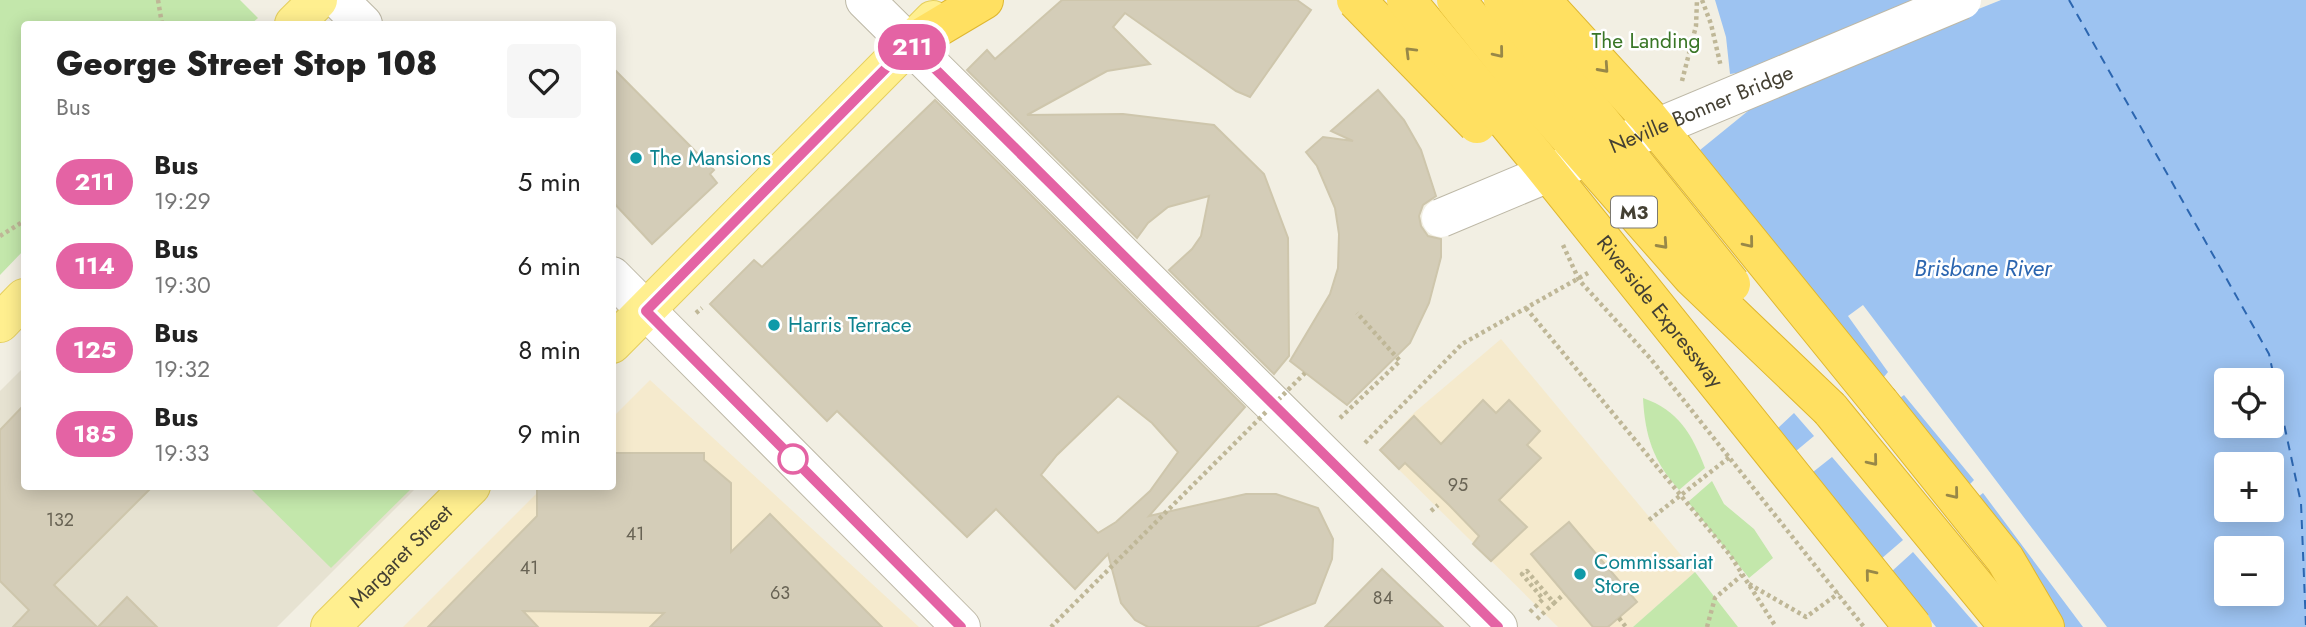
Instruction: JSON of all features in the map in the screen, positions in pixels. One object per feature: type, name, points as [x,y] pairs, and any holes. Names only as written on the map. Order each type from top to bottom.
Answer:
[{"type":"highway","points":[[910,44],[984,0]]},
{"type":"highway","name":"M3","points":[[1356,0],[1629,277]]},
{"type":"highway","name":"Riverside Expressway","points":[[1406,0],[1540,162],[1629,277],[1913,627]]},
{"type":"highway","name":"M3","points":[[1456,0],[1538,102],[1692,277],[1830,408]]},
{"type":"highway","name":"M3","points":[[1503,0],[2009,627]]},
{"type":"highway","points":[[1541,0],[1648,117],[1880,403],[2005,559],[2045,627]]},
{"type":"main road","points":[[297,21],[318,0]]},
{"type":"main road","points":[[616,340],[952,0]]},
{"type":"main road","points":[[0,323],[21,301]]},
{"type":"main road","name":"Margaret Street","points":[[330,627],[467,490]]},
{"type":"street","points":[[339,0],[360,21]]},
{"type":"street","points":[[865,0],[1506,623]]},
{"type":"street","name":"Neville Bonner Bridge","points":[[1441,218],[1962,0]]},
{"type":"street","points":[[616,279],[961,627]]},
{"type":"path","points":[[158,0],[162,21]]},
{"type":"path","points":[[0,236],[21,223]]},
{"type":"path","points":[[1365,443],[1462,344],[1579,280]]},
{"type":"path","points":[[696,313],[702,308]]},
{"type":"path","points":[[1525,308],[1730,555],[1776,627]]},
{"type":"path","points":[[1340,418],[1399,360],[1357,313]]},
{"type":"path","points":[[1051,627],[1305,373]]},
{"type":"path","points":[[1650,520],[1735,453]]},
{"type":"path","points":[[1432,511],[1438,505]]},
{"type":"path","points":[[1506,623],[1543,599],[1522,575],[1527,571],[1554,603]]},
{"type":"path","points":[[1707,627],[1715,598],[1742,575]]},
{"type":"path","points":[[1748,583],[1806,617],[1845,590]]},
{"type":"path","points":[[1537,619],[1564,594]]},
{"type":"path","points":[[1619,618],[1626,627]]},
{"type":"shaded area","points":[[1501,339],[1695,572],[1633,627],[1558,627],[1379,450],[1415,412]]},
{"type":"shaded area","points":[[21,370],[21,490],[414,490],[277,627],[0,627],[0,391]]},
{"type":"shaded area","points":[[650,380],[919,627],[403,627],[540,490],[616,490],[616,414]]},
{"type":"green space","points":[[0,0],[240,0],[258,18],[254,21],[21,21],[21,253],[0,275]]},
{"type":"green space","points":[[1643,398],[1675,416],[1695,444],[1705,468],[1679,490],[1663,469],[1652,447]]},
{"type":"green space","points":[[1712,481],[1724,504],[1754,529],[1773,558],[1749,578],[1688,502]]},
{"type":"green space","points":[[252,490],[410,490],[331,568]]},
{"type":"green space","points":[[1695,572],[1738,627],[1633,627]]},
{"type":"water","name":"Brisbane River","points":[[1537,0],[2306,0],[2306,627],[1921,627],[1695,333]]},
{"type":"pier","points":[[1534,0],[1715,0],[1726,37],[1730,74],[1751,71],[1937,0],[2001,0],[1758,97],[1759,102],[1700,150],[1883,378],[1888,372],[1848,316],[1863,305],[2107,627],[2083,627],[1983,493],[1978,497],[2040,580],[2064,627],[1978,627],[1913,552],[1891,572],[1936,627],[1917,627],[1692,335],[1602,152]],"holes":[[[1904,395],[1974,480],[1969,485],[1900,398]],[[1794,413],[1814,436],[1796,451],[1778,428]],[[1832,457],[1903,540],[1881,559],[1813,472]]]},
{"type":"building","points":[[1062,0],[1297,0],[1311,10],[1250,97],[1236,91],[1125,13],[1113,27],[1150,64],[1107,71],[1027,115],[1123,114],[1214,125],[1264,174],[1288,238],[1289,356],[1274,374],[1169,270],[1192,249],[1201,236],[1209,196],[1168,207],[1148,223],[1137,238],[967,70],[987,50],[995,59]]},
{"type":"building","name":"The Mansions","points":[[616,71],[714,170],[710,174],[717,183],[652,244],[616,205]]},
{"type":"building","points":[[1378,90],[1404,120],[1421,150],[1436,196],[1423,205],[1419,216],[1421,226],[1428,236],[1441,239],[1441,257],[1429,303],[1410,343],[1347,405],[1290,361],[1330,294],[1338,268],[1339,234],[1335,208],[1317,166],[1306,152],[1323,137],[1353,141],[1331,131]]},
{"type":"building","points":[[935,100],[1245,407],[1149,516],[1246,494],[1276,494],[1318,508],[1333,539],[1332,559],[1315,603],[1256,627],[1148,627],[1135,620],[1121,603],[1108,554],[1075,589],[996,509],[967,537],[837,411],[827,421],[710,304],[754,260],[762,267]],"holes":[[[1118,396],[1152,423],[1178,452],[1150,491],[1116,522],[1098,533],[1041,475],[1057,455]]]},
{"type":"building","points":[[1483,400],[1496,413],[1509,400],[1540,431],[1527,445],[1541,458],[1499,500],[1527,527],[1491,561],[1473,544],[1479,536],[1449,505],[1405,463],[1399,469],[1380,450],[1414,416],[1441,444]]},
{"type":"building","points":[[21,408],[21,490],[149,490],[54,585],[97,627],[13,627],[29,610],[0,581],[0,430]]},
{"type":"building","points":[[616,453],[704,453],[704,460],[731,483],[731,552],[770,514],[882,627],[650,627],[664,613],[523,611],[538,627],[428,627],[537,516],[537,490],[616,490]]},
{"type":"building","name":"Commissariat Store","points":[[1569,522],[1637,602],[1608,627],[1593,627],[1531,554]]},
{"type":"building","points":[[1382,569],[1443,627],[1325,627]]},
{"type":"building","points":[[127,597],[157,627],[98,627]]},
{"type":"ferry route","points":[[2069,0],[2269,354],[2301,503],[2306,627]]},
{"type":"bus line","name":"211","points":[[961,627],[646,311],[910,44],[951,88],[1498,627]]},
{"type":"place","name":"The Mansions","points":[[636,158]]},
{"type":"place","name":"Harris Terrace","points":[[774,325]]},
{"type":"place","name":"Commissariat Store","points":[[1580,574]]},
{"type":"park label","name":"The Landing","points":[[1646,41]]}]
